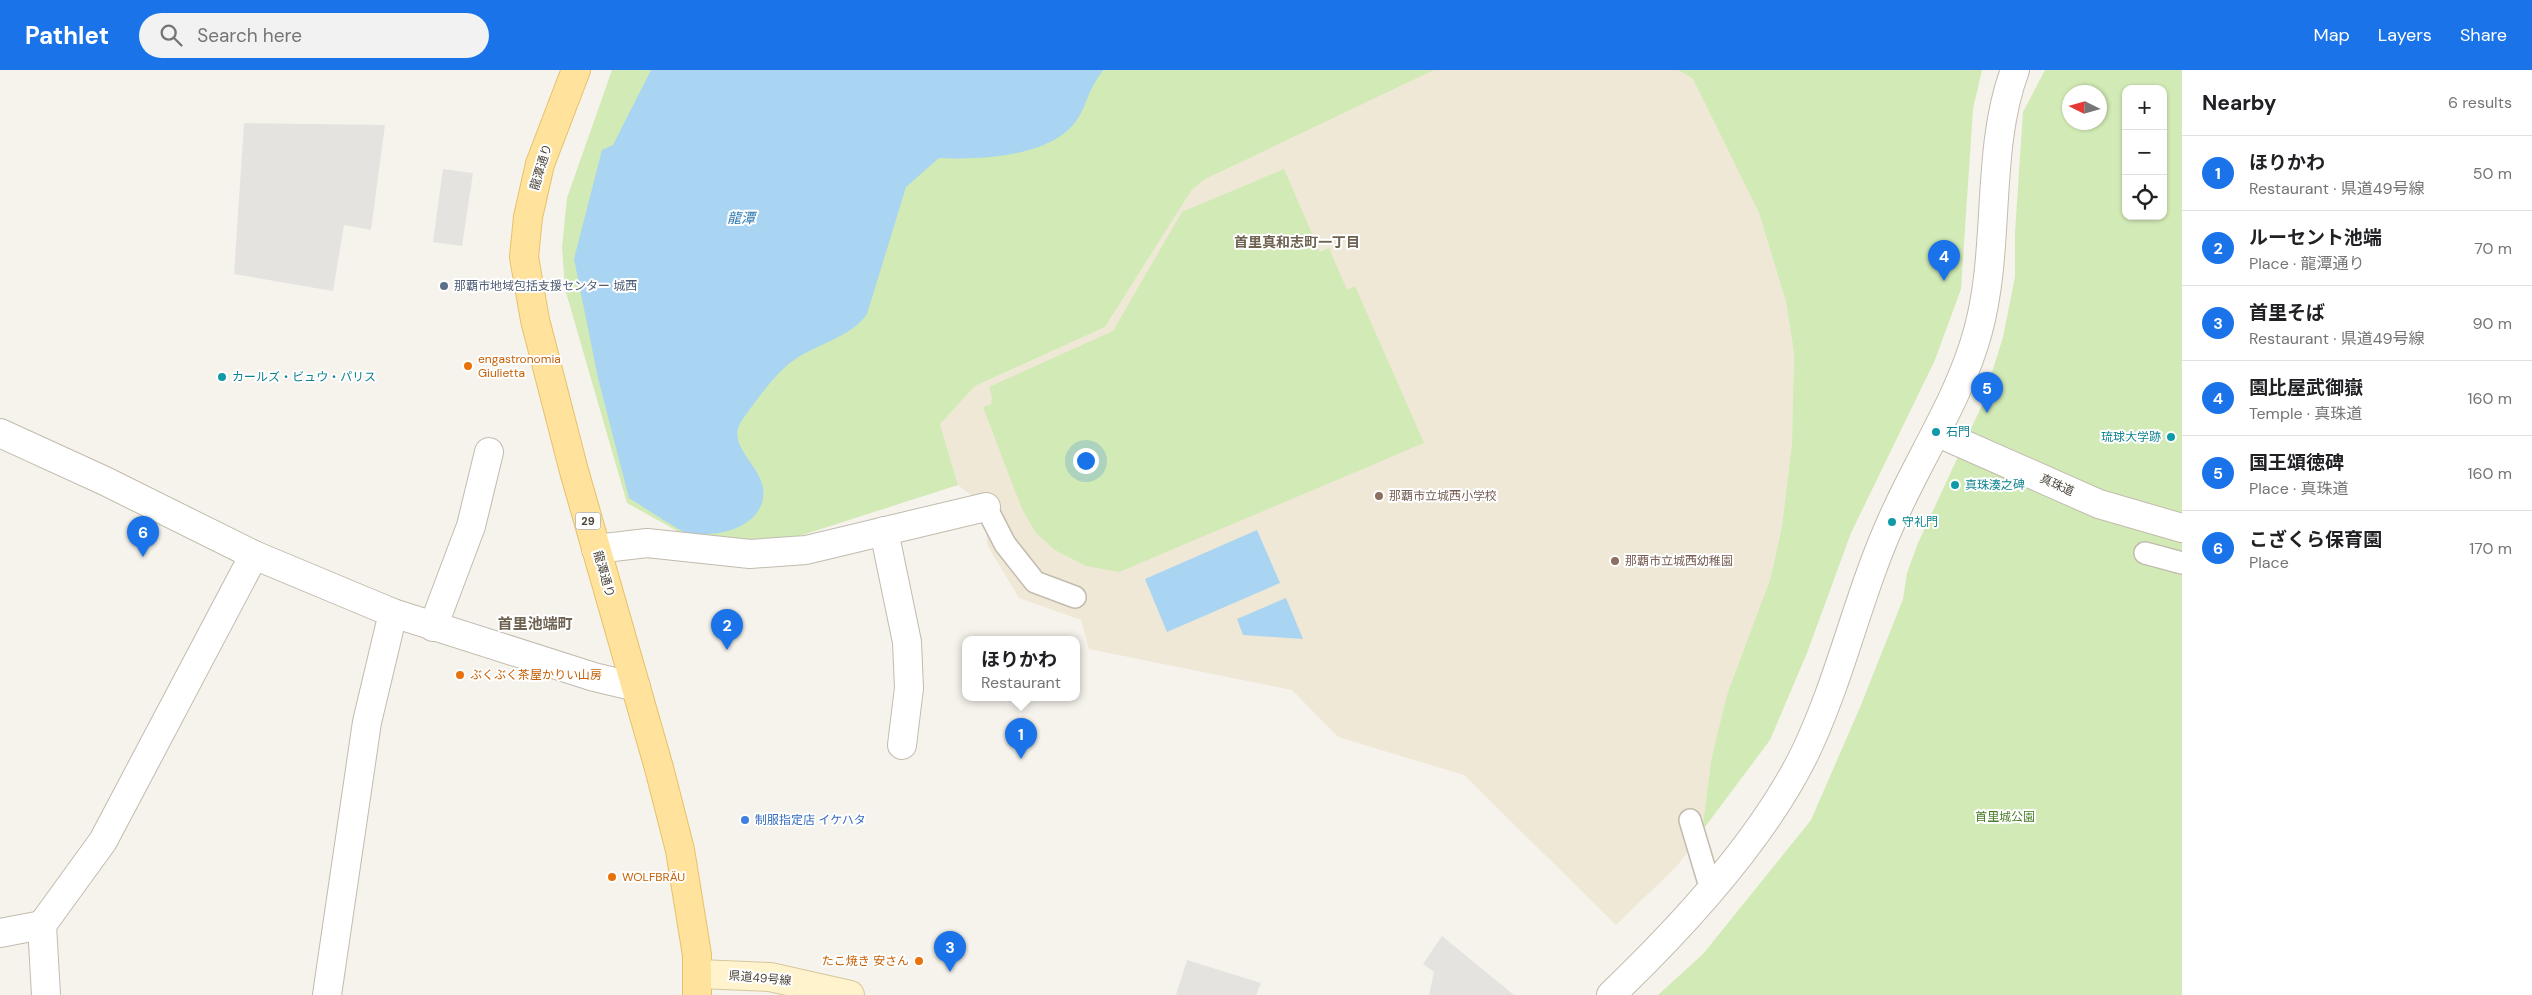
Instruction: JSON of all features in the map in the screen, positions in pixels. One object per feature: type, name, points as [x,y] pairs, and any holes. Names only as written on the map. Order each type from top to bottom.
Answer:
[{"type":"main road","name":"龍潭通り","points":[[576,70],[540,164],[528,217],[524,257],[536,320],[596,549],[680,850],[694,929],[698,985]]},
{"type":"main road","name":"県道49号線","points":[[698,985],[770,977],[850,995]]},
{"type":"street","points":[[1611,995],[1678,929],[1711,890],[1778,798],[1805,752],[1833,683],[1891,522],[1911,477],[1957,391],[1969,361],[1982,314],[1991,251],[2003,113],[2016,70]]},
{"type":"street","name":"真珠道","points":[[1936,432],[2099,504],[2182,528]]},
{"type":"street","points":[[0,433],[105,481],[254,555],[392,613],[594,677],[636,687]]},
{"type":"street","points":[[433,627],[471,526],[489,452]]},
{"type":"street","points":[[596,549],[647,543],[722,553],[762,554],[806,550],[986,507]]},
{"type":"street","points":[[884,531],[907,642],[908,688],[902,745]]},
{"type":"street","points":[[46,995],[42,925],[102,841],[254,555]]},
{"type":"street","points":[[327,995],[367,722],[392,613]]},
{"type":"street","points":[[0,933],[42,925]]},
{"type":"lane","points":[[986,507],[1005,544],[1035,582],[1075,597]]},
{"type":"lane","points":[[2145,553],[2182,563]]},
{"type":"lane","points":[[1690,820],[1711,890]]},
{"type":"shaded area","name":"那覇市立城西小学校","points":[[1402,70],[1678,70],[1693,79],[1759,213],[1786,302],[1794,353],[1792,443],[1782,525],[1770,580],[1711,761],[1702,831],[1678,865],[1616,925],[1464,775],[1338,737],[1292,690],[1089,649],[1081,620],[1019,598],[987,545],[986,507],[958,485],[940,424],[975,386],[1105,327],[1191,191],[1221,162]]},
{"type":"shaded area","points":[[244,123],[385,125],[371,230],[344,225],[333,291],[234,274]]},
{"type":"shaded area","points":[[443,169],[473,173],[462,246],[433,242]]},
{"type":"shaded area","points":[[1442,936],[1514,995],[1429,995],[1434,972],[1423,964]]},
{"type":"shaded area","points":[[1187,960],[1261,983],[1256,995],[1176,995]]},
{"type":"green space","points":[[612,70],[1434,70],[1203,180],[1191,191],[1105,327],[975,386],[940,424],[958,485],[793,538],[749,539],[688,537],[627,503],[565,289],[562,247],[567,198]]},
{"type":"green space","points":[[1678,70],[1982,70],[1973,109],[1961,289],[1935,360],[1851,533],[1807,653],[1770,740],[1702,831],[1711,761],[1727,695],[1770,580],[1782,526],[1792,443],[1794,353],[1786,302],[1759,213],[1693,79]]},
{"type":"green space","name":"首里城公園","points":[[2045,70],[2182,70],[2182,995],[1658,995],[1703,954],[1811,820],[1861,705],[1903,599],[1907,573],[1918,543],[1982,405],[2003,337],[2015,277],[2015,232],[2023,112]]},
{"type":"green space","points":[[1284,169],[1320,252],[1329,248],[1347,290],[1355,286],[1424,443],[1119,572],[1086,566],[1055,550],[1036,533],[1022,509],[983,407],[991,404],[992,397],[989,387],[1113,331],[1182,212]]},
{"type":"water","name":"龍潭","points":[[651,70],[1103,70],[1076,121],[1064,133],[1050,142],[1014,154],[994,157],[939,158],[906,187],[867,314],[852,329],[803,354],[787,365],[766,388],[742,420],[738,429],[740,446],[761,479],[763,499],[754,517],[746,523],[737,528],[716,533],[691,535],[629,498],[598,378],[574,259],[602,150],[613,145]]},
{"type":"water","points":[[1257,530],[1280,583],[1167,632],[1145,579]]},
{"type":"water","points":[[1286,598],[1303,639],[1243,635],[1237,619]]},
{"type":"place","name":"園比屋武御嶽","points":[[1944,281]]},
{"type":"place","name":"那覇市地域包括支援センター 城西","points":[[444,286]]},
{"type":"place","name":"engastronomia Giulietta","points":[[468,366]]},
{"type":"place","name":"カールズ・ビュウ・パリス","points":[[222,377]]},
{"type":"place","name":"国王頌徳碑","points":[[1987,413]]},
{"type":"place","name":"石門","points":[[1936,432]]},
{"type":"place","name":"琉球大学跡","points":[[2171,437]]},
{"type":"place","name":"真珠湊之碑","points":[[1955,485]]},
{"type":"place","name":"那覇市立城西小学校","points":[[1379,496]]},
{"type":"place","name":"守礼門","points":[[1892,522]]},
{"type":"place","name":"こざくら保育園","points":[[143,557]]},
{"type":"place","name":"那覇市立城西幼稚園","points":[[1615,561]]},
{"type":"place","name":"ルーセント池端","points":[[727,650]]},
{"type":"place","name":"ぶくぶく茶屋かりい山房","points":[[460,675]]},
{"type":"place","name":"ほりかわ","points":[[1021,759]]},
{"type":"place","name":"制服指定店 イケハタ","points":[[745,820]]},
{"type":"place","name":"WOLFBRÄU","points":[[612,877]]},
{"type":"place","name":"たこ焼き 安さん","points":[[919,961]]},
{"type":"place","name":"首里そば","points":[[950,972]]},
{"type":"district","name":"首里真和志町一丁目","points":[[1297,242]]},
{"type":"district","name":"首里池端町","points":[[535,624]]}]
